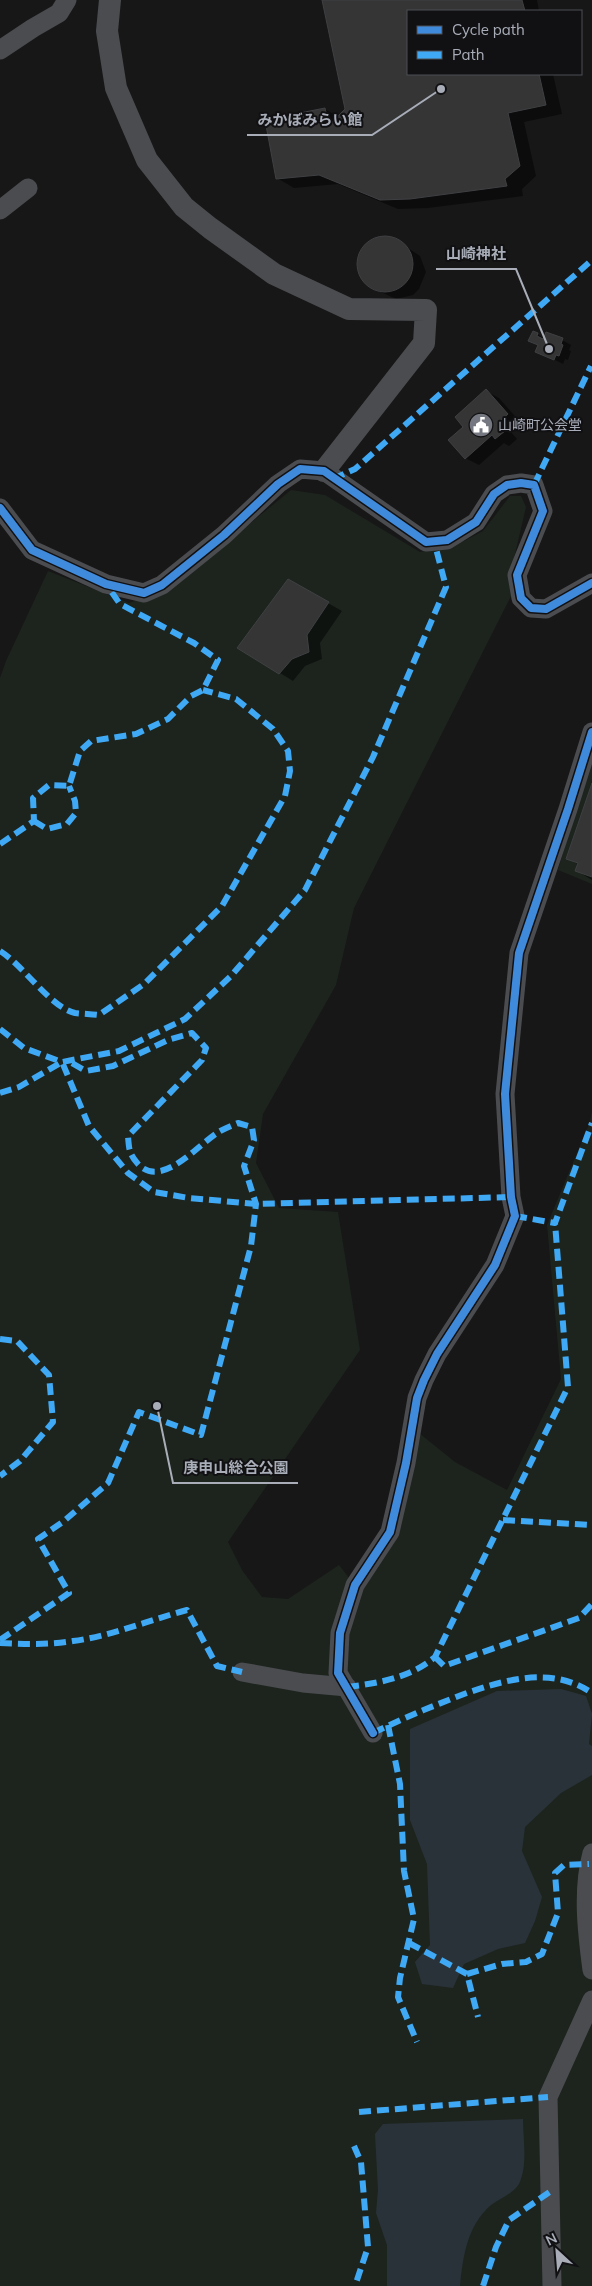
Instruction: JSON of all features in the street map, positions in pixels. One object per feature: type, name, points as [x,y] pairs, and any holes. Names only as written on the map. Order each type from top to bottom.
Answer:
[{"type":"street","points":[[0,50],[59,13],[67,0]]},
{"type":"street","points":[[110,0],[107,31],[116,88],[147,160],[184,207],[274,274],[349,309],[426,310],[424,343],[324,471]]},
{"type":"street","points":[[0,210],[28,188]]},
{"type":"street","points":[[0,508],[32,550],[106,584],[144,593],[162,585],[224,535],[278,484],[300,469],[324,471],[426,542],[447,540],[476,522],[494,494],[507,485],[521,483],[534,485],[542,511],[517,575],[521,598],[530,608],[546,609],[592,583]]},
{"type":"street","points":[[373,1732],[338,1673],[340,1633],[355,1585],[390,1532],[406,1462],[417,1398],[437,1354],[495,1265],[515,1216],[511,1197],[505,1094],[519,953],[592,732]]},
{"type":"street","points":[[242,1672],[303,1684],[347,1687]]},
{"type":"street","points":[[592,1853],[589,1864],[586,1921],[592,1970]]},
{"type":"street","points":[[552,2286],[548,2096],[592,2000]]},
{"type":"shaded area","points":[[291,490],[325,495],[420,552],[464,541],[483,531],[510,496],[521,496],[526,507],[512,567],[511,596],[354,908],[336,985],[263,1114],[256,1163],[279,1208],[338,1212],[360,1350],[228,1542],[242,1570],[262,1597],[288,1599],[339,1565],[350,1579],[396,1539],[419,1433],[455,1462],[507,1490],[561,1379],[547,1225],[590,1122],[592,1111],[592,2286],[0,2286],[0,678],[48,571],[129,603],[170,589]]},
{"type":"shaded area","points":[[592,754],[592,884],[558,870]]},
{"type":"shaded area","points":[[561,1689],[586,1696],[592,1714],[589,1744],[592,1746],[592,1775],[561,1793],[525,1827],[522,1851],[542,1897],[535,1921],[525,1943],[498,1949],[464,1964],[453,1988],[422,1984],[415,1962],[430,1945],[427,1864],[410,1820],[410,1729],[497,1691]]},
{"type":"shaded area","points":[[523,2119],[524,2161],[522,2177],[517,2187],[491,2205],[476,2222],[465,2253],[460,2286],[387,2286],[387,2245],[376,2213],[378,2190],[375,2134],[383,2124]]},
{"type":"building","points":[[322,0],[522,0],[525,10],[407,10],[407,75],[539,75],[546,105],[508,113],[520,166],[505,179],[507,186],[410,199],[380,200],[319,175],[276,179],[265,120],[325,108],[329,125],[345,109]]},
{"type":"building","points":[[385,236],[400,241],[408,249],[413,264],[408,279],[400,287],[385,292],[370,287],[362,279],[357,264],[362,249],[370,241]]},
{"type":"building","points":[[533,331],[538,333],[537,336],[543,339],[546,332],[563,338],[561,344],[563,345],[559,356],[556,355],[554,360],[535,352],[538,345],[528,341]]},
{"type":"building","name":"山崎町公会堂","points":[[486,389],[508,414],[498,423],[505,431],[495,439],[492,435],[465,459],[448,440],[463,427],[455,417]]},
{"type":"building","points":[[288,579],[329,602],[307,635],[309,652],[292,659],[279,674],[237,648]]},
{"type":"building","points":[[592,783],[592,877],[575,871],[578,863],[566,859]]},
{"type":"marked path","points":[[333,479],[355,469],[592,260]]},
{"type":"marked path","points":[[534,485],[591,366]]},
{"type":"marked path","points":[[0,1029],[24,1048],[62,1062],[119,1051],[185,1019],[231,976],[305,890],[373,757],[446,587],[434,541]]},
{"type":"marked path","points":[[0,844],[34,821],[33,798],[49,785],[69,786],[80,751],[91,741],[136,734],[168,719],[191,696],[203,690],[218,660],[194,643],[120,604],[106,584]]},
{"type":"marked path","points":[[0,951],[56,1003],[75,1013],[99,1015],[144,984],[222,906],[285,796],[290,771],[288,751],[273,729],[236,699],[203,690]]},
{"type":"marked path","points":[[34,821],[47,829],[67,824],[76,813],[75,801],[69,786]]},
{"type":"marked path","points":[[0,1640],[69,1593],[38,1539],[64,1521],[108,1483],[139,1412],[201,1435],[251,1246],[256,1204],[244,1166],[254,1140],[252,1127],[238,1123],[224,1129],[179,1163],[157,1172],[147,1170],[138,1164],[130,1151],[128,1136],[202,1060],[206,1048],[192,1033],[168,1040],[113,1066],[86,1071],[68,1061]]},
{"type":"marked path","points":[[0,1093],[19,1087],[62,1062],[89,1126],[128,1173],[154,1192],[189,1198],[256,1204],[511,1197]]},
{"type":"marked path","points":[[515,1216],[555,1223],[592,1123]]},
{"type":"marked path","points":[[347,1687],[371,1684],[405,1675],[435,1657],[568,1387],[555,1223]]},
{"type":"marked path","points":[[0,1339],[17,1341],[49,1375],[53,1422],[20,1461],[0,1476]]},
{"type":"marked path","points":[[503,1520],[592,1525]]},
{"type":"marked path","points":[[435,1657],[444,1666],[579,1618],[592,1604]]},
{"type":"marked path","points":[[0,1643],[46,1644],[88,1639],[187,1610],[217,1666],[242,1672]]},
{"type":"marked path","points":[[373,1733],[418,1712],[464,1694],[513,1680],[545,1677],[577,1685],[592,1693]]},
{"type":"marked path","points":[[388,1725],[400,1784],[404,1871],[414,1919],[400,1978],[398,1997],[417,2042]]},
{"type":"marked path","points":[[467,1974],[502,1964],[526,1962],[542,1954],[558,1913],[555,1873],[564,1865],[589,1864]]},
{"type":"marked path","points":[[409,1943],[467,1974],[478,2017]]},
{"type":"marked path","points":[[359,2112],[548,2097]]},
{"type":"marked path","points":[[354,2146],[361,2162],[368,2247],[355,2286]]},
{"type":"marked path","points":[[483,2286],[496,2247],[509,2220],[551,2191]]},
{"type":"cycle path","points":[[0,508],[32,550],[106,584],[144,593],[162,585],[224,535],[278,484],[300,469],[324,471],[426,542],[447,540],[476,522],[494,494],[507,485],[521,483],[534,485],[543,511],[517,575],[521,598],[531,608],[546,609],[592,583]]},
{"type":"cycle path","points":[[373,1733],[338,1673],[340,1633],[355,1585],[390,1532],[406,1463],[417,1398],[424,1380],[437,1354],[495,1265],[515,1216],[511,1197],[505,1094],[519,953],[592,732]]},
{"type":"place","name":"みかぼみらい館","points":[[441,89]]},
{"type":"place","name":"山崎神社","points":[[549,349]]},
{"type":"place","name":"山崎町公会堂","points":[[481,425]]},
{"type":"place","name":"庚申山総合公園","points":[[157,1406]]}]
